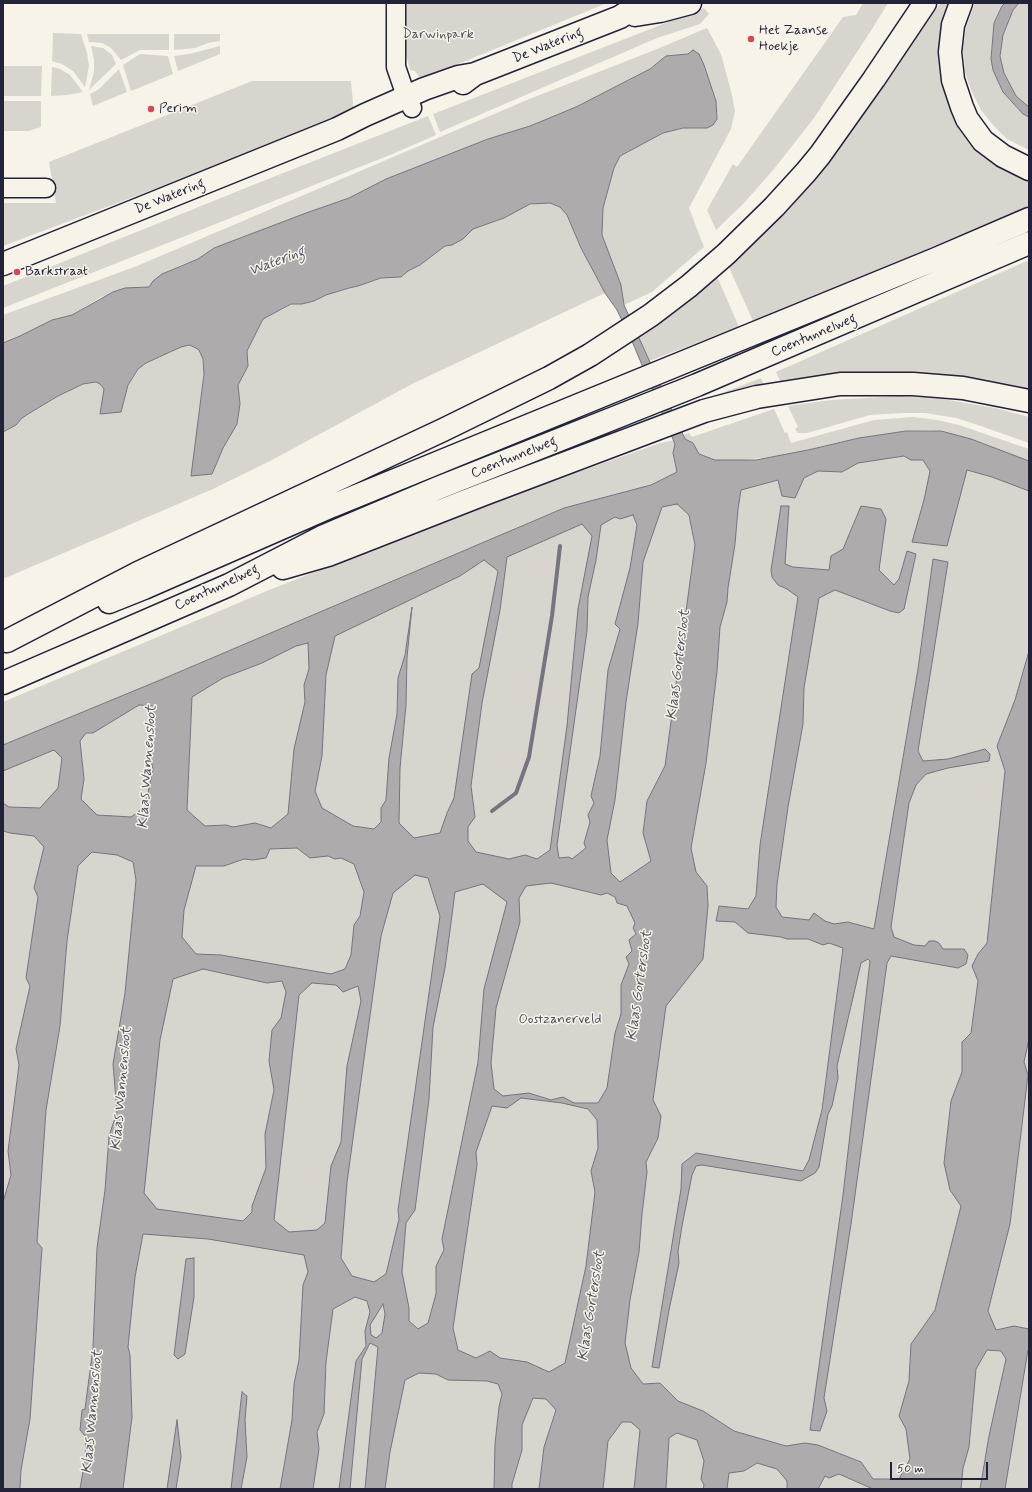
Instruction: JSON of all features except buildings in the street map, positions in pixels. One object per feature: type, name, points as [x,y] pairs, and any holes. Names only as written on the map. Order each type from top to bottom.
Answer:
[{"type":"main road","name":"De Watering","points":[[3,264],[337,130],[365,115],[409,102],[458,77],[476,74],[620,17],[632,9],[650,3]]},
{"type":"main road","name":"De Watering","points":[[620,17],[660,11],[690,3]]},
{"type":"main road","points":[[961,3],[953,25],[950,52],[953,80],[962,107],[967,119],[984,141],[1003,156],[1029,169]]},
{"type":"main road","points":[[5,641],[138,573],[443,430],[549,378],[611,342],[651,315],[689,286],[726,254],[774,207],[820,155],[874,79],[919,8]]},
{"type":"main road","name":"Coentunnelweg","points":[[5,641],[144,588],[332,506],[936,259],[1029,219]]},
{"type":"main road","name":"Coentunnelweg","points":[[3,683],[229,584],[322,537],[438,488],[697,385],[1029,243]]},
{"type":"main road","points":[[229,584],[328,555],[704,411],[757,397],[840,384],[913,384],[963,388],[1029,401]]},
{"type":"street","points":[[396,3],[396,67],[409,102]]},
{"type":"street","points":[[3,188],[46,188]]},
{"type":"green space","name":"Darwinpark","points":[[406,3],[607,3],[429,76],[419,77],[415,71],[410,70],[406,54]]},
{"type":"green space","points":[[863,3],[888,3],[814,118],[774,169],[744,203],[716,230],[707,210],[733,164],[737,167],[843,17],[856,15]]},
{"type":"green space","points":[[941,3],[955,3],[956,104],[1029,174],[1029,207],[753,321],[727,263],[859,112]]},
{"type":"green space","points":[[975,3],[1005,3],[994,23],[991,59],[1003,92],[1023,114],[1029,117],[1029,150],[1007,139],[993,125],[981,110],[971,90],[965,72],[963,50],[966,27]]},
{"type":"green space","points":[[1019,3],[1029,3],[1029,107],[1016,96],[1004,73],[1000,56],[1003,35],[1013,10]]},
{"type":"green space","points":[[704,8],[709,14],[700,24],[657,38],[440,132],[433,114]]},
{"type":"green space","points":[[707,28],[721,54],[735,111],[731,129],[689,208],[704,247],[652,292],[624,305],[621,285],[602,235],[603,208],[614,168],[620,156],[663,133],[683,128],[707,128],[713,125],[717,119],[716,101],[704,65],[688,54],[666,56],[650,69],[576,107],[530,126],[488,139],[386,179],[349,198],[214,248],[198,259],[181,265],[153,281],[149,287],[101,297],[72,315],[52,320],[3,343],[3,315],[137,266],[527,100]]},
{"type":"green space","points":[[53,33],[81,34],[87,53],[89,66],[85,87],[73,71],[62,64],[52,61]]},
{"type":"green space","points":[[87,34],[169,34],[169,50],[140,50],[121,60],[111,48],[102,43],[89,42]]},
{"type":"green space","points":[[174,34],[220,34],[220,41],[208,43],[195,48],[174,50]]},
{"type":"green space","points":[[91,46],[103,48],[112,55],[116,64],[89,90],[94,72],[94,60]]},
{"type":"green space","points":[[220,46],[220,54],[178,71],[174,56],[189,54]]},
{"type":"green space","points":[[140,54],[168,56],[173,74],[131,91],[123,65]]},
{"type":"green space","points":[[3,66],[42,66],[41,96],[3,96]]},
{"type":"green space","points":[[52,67],[60,69],[70,75],[83,92],[51,96]]},
{"type":"green space","points":[[119,69],[127,92],[93,106],[90,94],[99,89]]},
{"type":"green space","points":[[252,81],[351,81],[354,114],[3,246],[3,203],[56,203],[49,162]]},
{"type":"green space","points":[[3,101],[41,101],[41,127],[29,131],[3,131]]},
{"type":"green space","points":[[428,116],[436,135],[390,155],[3,308],[3,286]]},
{"type":"green space","points":[[538,203],[550,203],[560,207],[567,215],[581,248],[605,293],[412,384],[272,460],[213,489],[3,579],[3,432],[16,425],[22,418],[58,396],[83,384],[96,382],[100,384],[121,412],[128,385],[138,369],[146,363],[181,347],[189,345],[199,350],[203,359],[204,374],[199,413],[212,474],[240,404],[238,385],[248,366],[247,351],[263,319],[291,304],[302,304],[314,301],[326,295],[381,278],[401,277],[445,246],[452,245],[463,239],[473,229],[504,218],[524,206]]},
{"type":"green space","points":[[1029,260],[1029,394],[962,376],[899,372],[855,374],[781,383],[776,372]]},
{"type":"green space","points":[[716,274],[739,327],[649,361],[638,337],[665,318]]},
{"type":"green space","points":[[761,378],[765,388],[675,411]]},
{"type":"green space","points":[[900,396],[943,399],[995,408],[1029,417],[1029,443],[956,418],[925,413],[870,415],[807,433],[798,433],[795,429],[798,427],[788,406],[831,400]]},
{"type":"green space","name":"Oostzanerveld","points":[[774,409],[785,433],[787,432],[791,443],[874,420],[913,417],[959,425],[1029,449],[1029,1489],[3,1489],[3,750],[504,533],[165,678],[3,745],[3,702],[274,588],[492,503],[657,444],[674,440],[674,438],[689,433],[692,437]],"holes":[[[906,431],[941,431],[971,439],[756,462],[744,460],[780,456],[859,438]],[[576,505],[505,532],[564,508]]]},
{"type":"water","points":[[1005,3],[1019,3],[1013,10],[1003,35],[1000,56],[1004,73],[1016,96],[1029,107],[1029,117],[1023,114],[1003,92],[993,70],[991,59],[994,23]]},
{"type":"water","points":[[693,50],[699,54],[704,65],[716,101],[717,119],[713,125],[707,128],[683,128],[663,133],[620,156],[614,168],[603,208],[602,235],[621,285],[624,305],[685,439],[693,443],[699,454],[715,460],[756,460],[859,438],[906,431],[941,431],[971,439],[1029,461],[1029,491],[992,477],[967,470],[947,546],[912,542],[924,500],[930,471],[923,460],[911,460],[904,456],[858,463],[842,472],[818,471],[804,478],[795,498],[782,496],[778,480],[741,490],[727,602],[720,627],[717,671],[706,763],[691,848],[696,872],[707,886],[708,906],[703,959],[666,1006],[653,1100],[661,1116],[658,1138],[646,1162],[647,1172],[639,1252],[630,1300],[625,1343],[631,1368],[643,1384],[660,1383],[678,1401],[703,1411],[734,1431],[786,1446],[805,1443],[818,1445],[861,1462],[873,1479],[899,1479],[910,1459],[906,1429],[899,1416],[909,1381],[911,1344],[935,1310],[961,1206],[950,1190],[944,1163],[951,1101],[962,1072],[962,1042],[971,1033],[978,981],[972,966],[978,954],[987,943],[1005,771],[997,746],[1015,700],[1029,651],[1029,1039],[1024,1062],[1028,1075],[1010,1224],[988,1311],[996,1330],[1014,1326],[1029,1329],[1029,1349],[1005,1489],[980,1489],[989,1436],[1006,1359],[1001,1351],[987,1350],[976,1369],[969,1447],[963,1468],[961,1489],[873,1489],[839,1474],[829,1478],[825,1476],[818,1489],[787,1489],[787,1481],[777,1469],[757,1463],[744,1471],[729,1473],[727,1489],[703,1489],[704,1485],[701,1479],[704,1461],[697,1440],[677,1433],[669,1438],[666,1489],[634,1489],[640,1430],[631,1422],[622,1422],[608,1441],[603,1489],[539,1489],[544,1447],[556,1410],[546,1399],[533,1398],[522,1425],[522,1450],[512,1484],[512,1489],[494,1489],[495,1444],[502,1394],[498,1384],[487,1381],[448,1380],[436,1374],[419,1373],[405,1380],[390,1452],[385,1489],[365,1489],[378,1347],[370,1343],[362,1359],[350,1489],[339,1489],[356,1361],[366,1346],[365,1331],[370,1312],[367,1301],[355,1297],[333,1309],[326,1362],[324,1414],[317,1432],[319,1449],[313,1489],[280,1489],[292,1420],[294,1384],[299,1360],[303,1285],[308,1272],[304,1255],[208,1239],[143,1234],[135,1277],[128,1347],[130,1355],[132,1417],[123,1489],[80,1489],[85,1460],[86,1437],[80,1430],[82,1410],[85,1409],[93,1348],[97,1248],[105,1190],[109,1136],[117,1112],[113,1064],[125,993],[136,880],[133,862],[117,855],[92,852],[78,866],[67,941],[60,1026],[46,1110],[37,1242],[42,1248],[30,1419],[21,1470],[20,1489],[3,1489],[3,1202],[11,1175],[8,1151],[19,1065],[16,1049],[30,986],[26,978],[38,897],[34,888],[44,847],[34,836],[3,831],[3,803],[9,807],[40,808],[58,788],[62,758],[54,750],[3,771],[3,745],[165,678],[564,508],[651,485],[677,472],[673,453],[675,444],[632,341],[617,310],[605,293],[581,248],[567,215],[560,207],[550,203],[530,204],[504,218],[473,229],[463,239],[452,245],[445,246],[401,277],[381,278],[326,295],[314,301],[302,304],[291,304],[263,319],[247,351],[248,366],[238,385],[240,404],[237,424],[223,448],[212,474],[191,476],[204,374],[203,359],[199,350],[189,345],[181,347],[146,363],[138,369],[128,385],[121,412],[100,414],[104,389],[96,382],[83,384],[58,396],[33,411],[22,418],[16,425],[3,432],[3,343],[52,320],[72,315],[113,292],[125,288],[149,287],[153,281],[162,274],[198,259],[214,248],[349,198],[386,179],[488,139],[530,126],[576,107],[650,69],[666,56],[688,54]],"holes":[[[677,504],[689,515],[695,545],[665,766],[647,801],[643,833],[651,861],[620,882],[611,873],[607,840],[615,800],[626,702],[638,623],[643,562],[662,507]],[[633,515],[637,525],[630,568],[615,624],[620,629],[608,670],[600,756],[591,796],[594,803],[588,815],[590,822],[584,843],[586,848],[572,859],[569,857],[559,858],[557,845],[587,631],[588,597],[596,560],[601,525],[615,517],[620,519]],[[582,524],[592,536],[578,609],[567,726],[550,850],[537,859],[525,855],[509,859],[476,852],[468,841],[468,827],[475,817],[471,786],[482,703],[500,610],[507,557]],[[484,560],[498,571],[479,668],[472,674],[454,798],[440,833],[414,838],[399,823],[400,768],[406,705],[407,657],[412,607],[405,655],[398,678],[397,714],[389,758],[386,800],[381,808],[381,822],[374,829],[353,826],[322,808],[315,791],[322,756],[326,675],[335,636],[460,576]],[[308,643],[309,669],[304,685],[305,702],[294,749],[288,814],[271,828],[255,823],[233,827],[226,825],[205,826],[187,810],[192,697],[223,678],[262,663],[296,646]],[[139,705],[154,706],[151,761],[153,769],[145,807],[131,817],[97,815],[81,799],[84,779],[80,741],[86,733],[93,733]],[[297,848],[310,858],[328,856],[335,859],[341,858],[354,864],[364,892],[360,916],[354,925],[351,955],[345,969],[331,974],[221,955],[196,954],[182,937],[184,910],[196,866],[224,866],[244,859],[253,860],[266,858],[270,849]],[[415,875],[428,878],[440,916],[398,1210],[399,1219],[386,1274],[374,1282],[352,1276],[341,1258],[347,1182],[381,936],[393,893]],[[551,883],[601,895],[607,893],[615,897],[617,903],[627,906],[635,923],[633,928],[636,934],[629,940],[632,951],[626,957],[629,964],[621,985],[621,1014],[615,1033],[607,1088],[598,1103],[574,1103],[563,1097],[551,1100],[529,1093],[503,1096],[494,1089],[491,1063],[496,1008],[520,922],[519,898],[526,886]],[[483,884],[507,902],[484,989],[478,1062],[442,1239],[444,1250],[436,1266],[436,1294],[428,1323],[418,1329],[409,1321],[409,1308],[402,1272],[406,1223],[415,1210],[429,1099],[433,1027],[445,968],[455,892]],[[203,969],[267,983],[282,981],[286,992],[281,1018],[272,1030],[269,1061],[274,1090],[265,1134],[266,1168],[252,1206],[252,1212],[243,1221],[157,1209],[144,1193],[160,1040],[173,979]],[[312,983],[336,985],[343,992],[358,986],[361,1001],[347,1066],[341,1142],[331,1166],[325,1223],[317,1230],[289,1232],[274,1220],[299,995]],[[521,1098],[562,1103],[588,1109],[597,1120],[598,1148],[591,1171],[595,1192],[586,1266],[565,1363],[549,1372],[527,1362],[500,1358],[490,1351],[476,1358],[458,1350],[453,1328],[477,1165],[476,1152],[492,1106],[507,1108]],[[383,1304],[385,1314],[382,1333],[376,1338],[371,1335],[370,1325]]]},
{"type":"water","points":[[781,506],[789,506],[785,564],[793,567],[829,570],[831,556],[843,549],[861,506],[881,509],[886,519],[879,570],[894,585],[899,579],[907,551],[916,554],[904,609],[899,613],[835,590],[819,598],[804,688],[803,724],[788,807],[777,884],[776,907],[782,917],[809,920],[814,913],[825,921],[834,924],[848,922],[874,929],[918,669],[933,559],[948,562],[918,751],[923,761],[948,759],[985,749],[990,754],[989,761],[948,768],[926,774],[916,785],[909,803],[891,927],[894,937],[914,945],[925,946],[929,941],[935,941],[939,943],[943,949],[964,949],[968,955],[966,964],[958,968],[891,956],[887,963],[851,1224],[824,1398],[827,1411],[820,1431],[810,1430],[843,1195],[870,961],[868,959],[861,963],[837,1066],[838,1078],[832,1106],[828,1114],[819,1167],[815,1173],[801,1181],[702,1165],[696,1166],[692,1175],[682,1226],[678,1251],[679,1263],[659,1368],[652,1367],[681,1189],[682,1164],[696,1153],[803,1171],[809,1160],[822,1110],[843,948],[829,943],[823,945],[808,939],[787,939],[748,933],[735,922],[716,921],[719,906],[748,909],[756,896],[760,845],[798,597],[787,589],[778,585],[772,577],[771,570]]},
{"type":"water","points":[[194,1258],[194,1297],[185,1354],[178,1359],[174,1355],[186,1259]]},
{"type":"water","points":[[242,1392],[247,1396],[245,1420],[247,1457],[241,1489],[231,1489]]},
{"type":"water","points":[[177,1420],[181,1457],[176,1489],[167,1489]]},
{"type":"waterway","points":[[492,811],[516,793],[529,757],[552,616],[560,546]]},
{"type":"place","name":"Het Zaanse Hoekje","points":[[751,39]]},
{"type":"place","name":"Perim","points":[[151,109]]},
{"type":"place","name":"Barkstraat","points":[[17,272]]},
{"type":"water label","name":"Watering","points":[[277,262]]},
{"type":"water label","name":"Klaas Gortersloot","points":[[679,665]]},
{"type":"water label","name":"Klaas Wannensloot","points":[[148,767]]},
{"type":"water label","name":"Klaas Gortersloot","points":[[640,986]]},
{"type":"water label","name":"Klaas Wannensloot","points":[[122,1089]]},
{"type":"water label","name":"Klaas Gortersloot","points":[[592,1306]]},
{"type":"water label","name":"Klaas Wannensloot","points":[[93,1412]]}]
